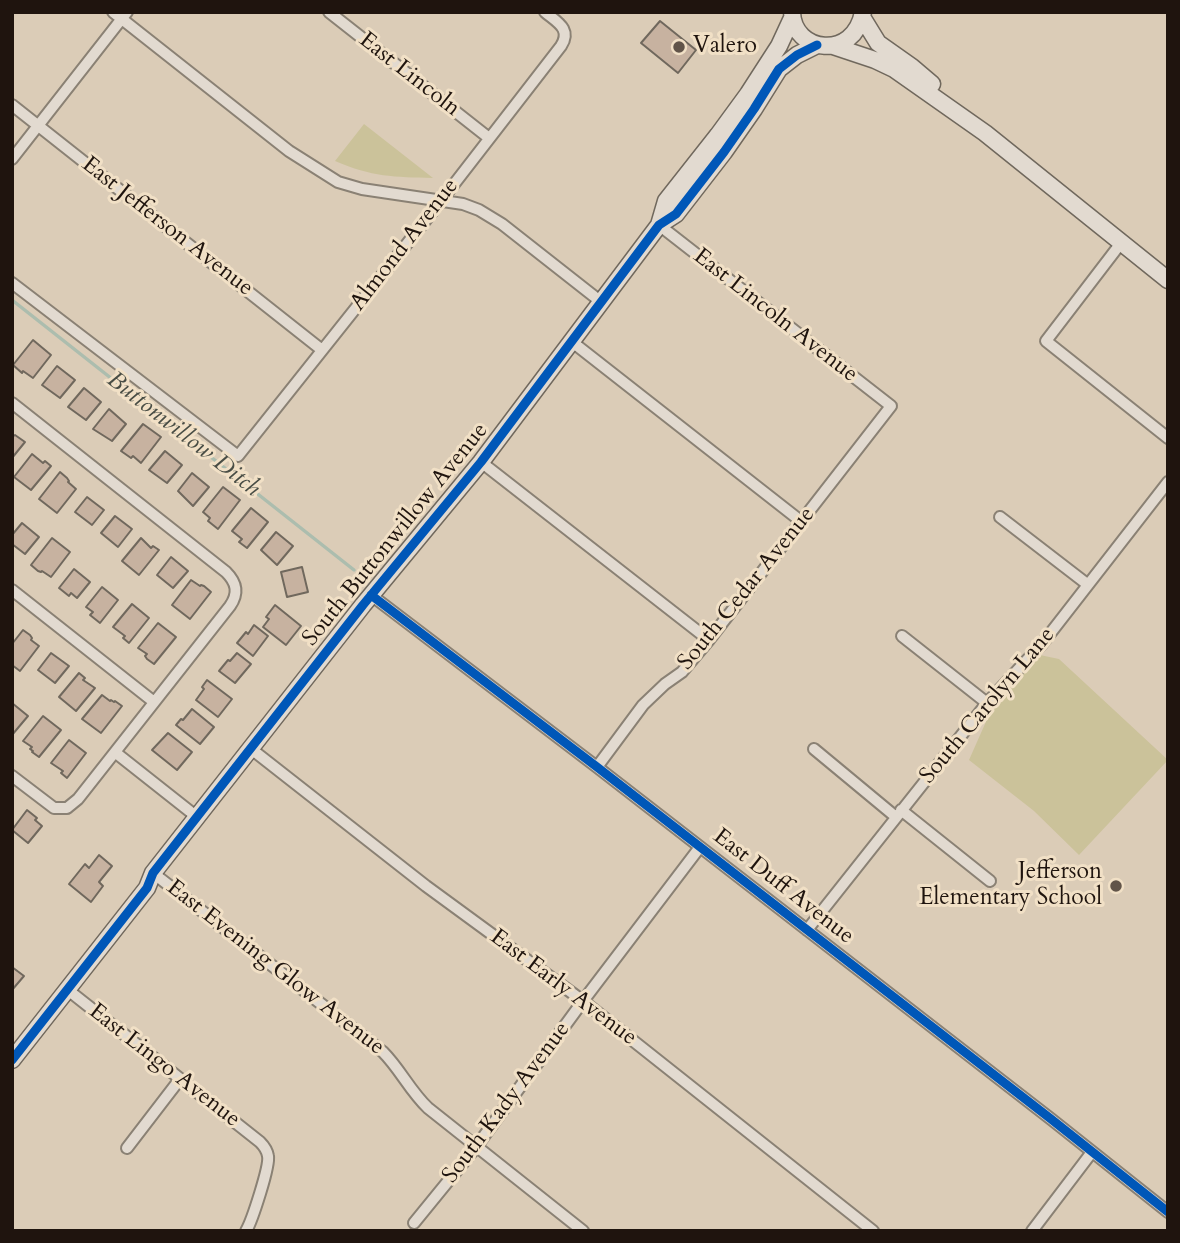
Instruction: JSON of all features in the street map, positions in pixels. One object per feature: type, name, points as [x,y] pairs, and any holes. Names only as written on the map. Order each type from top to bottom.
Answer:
[{"type":"street","name":"East Lincoln","points":[[329,12],[489,138]]},
{"type":"street","name":"Almond Avenue","points":[[12,283],[238,456],[561,46],[564,30],[545,12]]},
{"type":"street","points":[[12,159],[120,14],[289,152],[338,182],[362,189],[463,204],[479,210],[600,302]]},
{"type":"street","points":[[792,15],[803,37],[875,60],[894,69],[985,133],[1168,280]]},
{"type":"street","name":"South Buttonwillow Avenue","points":[[659,225],[666,201],[748,94],[779,46],[792,15]]},
{"type":"street","points":[[862,15],[878,43],[912,67],[985,133]]},
{"type":"street","name":"South Buttonwillow Avenue","points":[[12,1060],[147,887],[153,873],[250,748],[481,462],[659,225],[676,214],[754,109],[779,69],[797,55],[825,45],[841,43],[852,36],[862,15]]},
{"type":"street","name":"East Jefferson Avenue","points":[[12,105],[323,350]]},
{"type":"street","name":"East Lincoln Avenue","points":[[659,225],[891,406]]},
{"type":"street","points":[[1121,243],[1046,341],[1168,439]]},
{"type":"street","points":[[571,341],[802,522]]},
{"type":"street","points":[[12,403],[226,572],[235,584],[236,592],[235,599],[78,799],[66,808],[54,808],[12,776]]},
{"type":"street","name":"South Cedar Avenue","points":[[597,767],[643,705],[682,672],[709,640],[891,406]]},
{"type":"street","points":[[481,462],[709,640]]},
{"type":"street","name":"South Carolyn Lane","points":[[807,930],[986,703],[1042,644],[1168,482]]},
{"type":"street","points":[[1000,517],[1087,584]]},
{"type":"street","points":[[12,590],[154,702]]},
{"type":"street","name":"East Duff Avenue","points":[[371,595],[597,767],[1168,1212]]},
{"type":"street","points":[[902,636],[986,703]]},
{"type":"street","name":"East Early Avenue","points":[[250,748],[426,887],[583,1001],[873,1231]]},
{"type":"street","points":[[814,750],[990,881]]},
{"type":"street","points":[[116,753],[197,817]]},
{"type":"street","name":"South Kady Avenue","points":[[414,1223],[476,1147],[700,847]]},
{"type":"street","name":"East Evening Glow Avenue","points":[[153,873],[383,1052],[402,1073],[419,1100],[583,1231]]},
{"type":"street","name":"East Lingo Avenue","points":[[68,990],[260,1142],[269,1160],[246,1231]]},
{"type":"street","points":[[127,1148],[180,1079]]},
{"type":"street","points":[[1032,1231],[1092,1152]]},
{"type":"shaded area","points":[[364,124],[433,178],[383,175],[335,161]]},
{"type":"shaded area","points":[[1035,654],[1059,659],[1168,760],[1079,855],[1034,811],[969,760],[1004,681]]},
{"type":"building","points":[[660,21],[696,50],[678,73],[641,43]]},
{"type":"building","points":[[33,340],[51,355],[33,378],[13,365]]},
{"type":"building","points":[[57,366],[75,380],[60,398],[42,385]]},
{"type":"building","points":[[84,388],[101,402],[86,420],[68,407]]},
{"type":"building","points":[[109,409],[126,424],[112,441],[93,429]]},
{"type":"building","points":[[143,424],[161,437],[141,463],[121,451]]},
{"type":"building","points":[[15,435],[25,442],[12,458],[12,437]]},
{"type":"building","points":[[165,451],[182,465],[167,483],[149,470]]},
{"type":"building","points":[[32,454],[51,466],[31,490],[14,477]]},
{"type":"building","points":[[60,472],[76,489],[57,513],[39,499]]},
{"type":"building","points":[[192,473],[209,487],[193,506],[178,491]]},
{"type":"building","points":[[223,487],[240,500],[218,529],[208,521],[210,518],[203,512]]},
{"type":"building","points":[[87,497],[104,510],[92,525],[75,512]]},
{"type":"building","points":[[251,508],[268,522],[247,548],[239,542],[242,539],[232,531]]},
{"type":"building","points":[[115,516],[132,529],[118,547],[101,533]]},
{"type":"building","points":[[22,523],[39,537],[25,554],[12,544],[12,535]]},
{"type":"building","points":[[276,532],[293,546],[277,565],[261,550]]},
{"type":"building","points":[[52,538],[70,552],[51,577],[31,565]]},
{"type":"building","points":[[141,538],[151,548],[153,546],[159,550],[139,575],[122,561]]},
{"type":"building","points":[[171,557],[188,571],[173,588],[157,575]]},
{"type":"building","points":[[302,567],[308,592],[287,597],[281,572]]},
{"type":"building","points":[[74,569],[90,582],[77,598],[71,593],[69,596],[59,588]]},
{"type":"building","points":[[191,580],[211,592],[190,619],[172,605]]},
{"type":"building","points":[[102,587],[118,600],[100,623],[90,615],[93,612],[86,607]]},
{"type":"building","points":[[132,604],[149,618],[129,643],[123,638],[125,636],[113,627]]},
{"type":"building","points":[[275,605],[301,626],[286,645],[263,627],[269,619],[266,617]]},
{"type":"building","points":[[158,623],[176,637],[154,664],[147,659],[147,654],[138,648]]},
{"type":"building","points":[[254,625],[268,636],[253,656],[237,643]]},
{"type":"building","points":[[23,630],[39,646],[20,671],[12,665],[12,644]]},
{"type":"building","points":[[51,653],[69,666],[55,683],[38,670]]},
{"type":"building","points":[[237,653],[251,664],[235,683],[219,671]]},
{"type":"building","points":[[79,673],[85,678],[83,680],[95,688],[76,711],[59,697]]},
{"type":"building","points":[[207,680],[232,699],[218,717],[196,700]]},
{"type":"building","points":[[102,695],[122,706],[101,733],[82,719]]},
{"type":"building","points":[[12,703],[28,716],[12,735]]},
{"type":"building","points":[[192,709],[214,727],[200,744],[176,725]]},
{"type":"building","points":[[43,716],[61,730],[39,757],[32,752],[32,747],[23,741]]},
{"type":"building","points":[[168,733],[192,752],[177,770],[152,750]]},
{"type":"building","points":[[69,740],[86,753],[67,778],[61,773],[63,771],[51,763]]},
{"type":"building","points":[[27,810],[42,826],[28,843],[12,830]]},
{"type":"building","points":[[99,855],[112,866],[99,882],[103,886],[91,902],[69,884],[85,864],[89,868]]},
{"type":"building","points":[[12,967],[24,976],[12,990]]},
{"type":"waterway","name":"Buttonwillow Ditch","points":[[12,300],[354,570]]},
{"type":"cycle path","points":[[12,1060],[147,888],[153,873],[363,605],[481,462],[659,225],[676,214],[724,152],[779,69],[797,55],[817,45]]},
{"type":"cycle path","points":[[371,595],[597,767],[1168,1212]]},
{"type":"place","name":"Valero","points":[[679,47]]},
{"type":"place","name":"Jefferson Elementary School","points":[[1116,886]]}]
